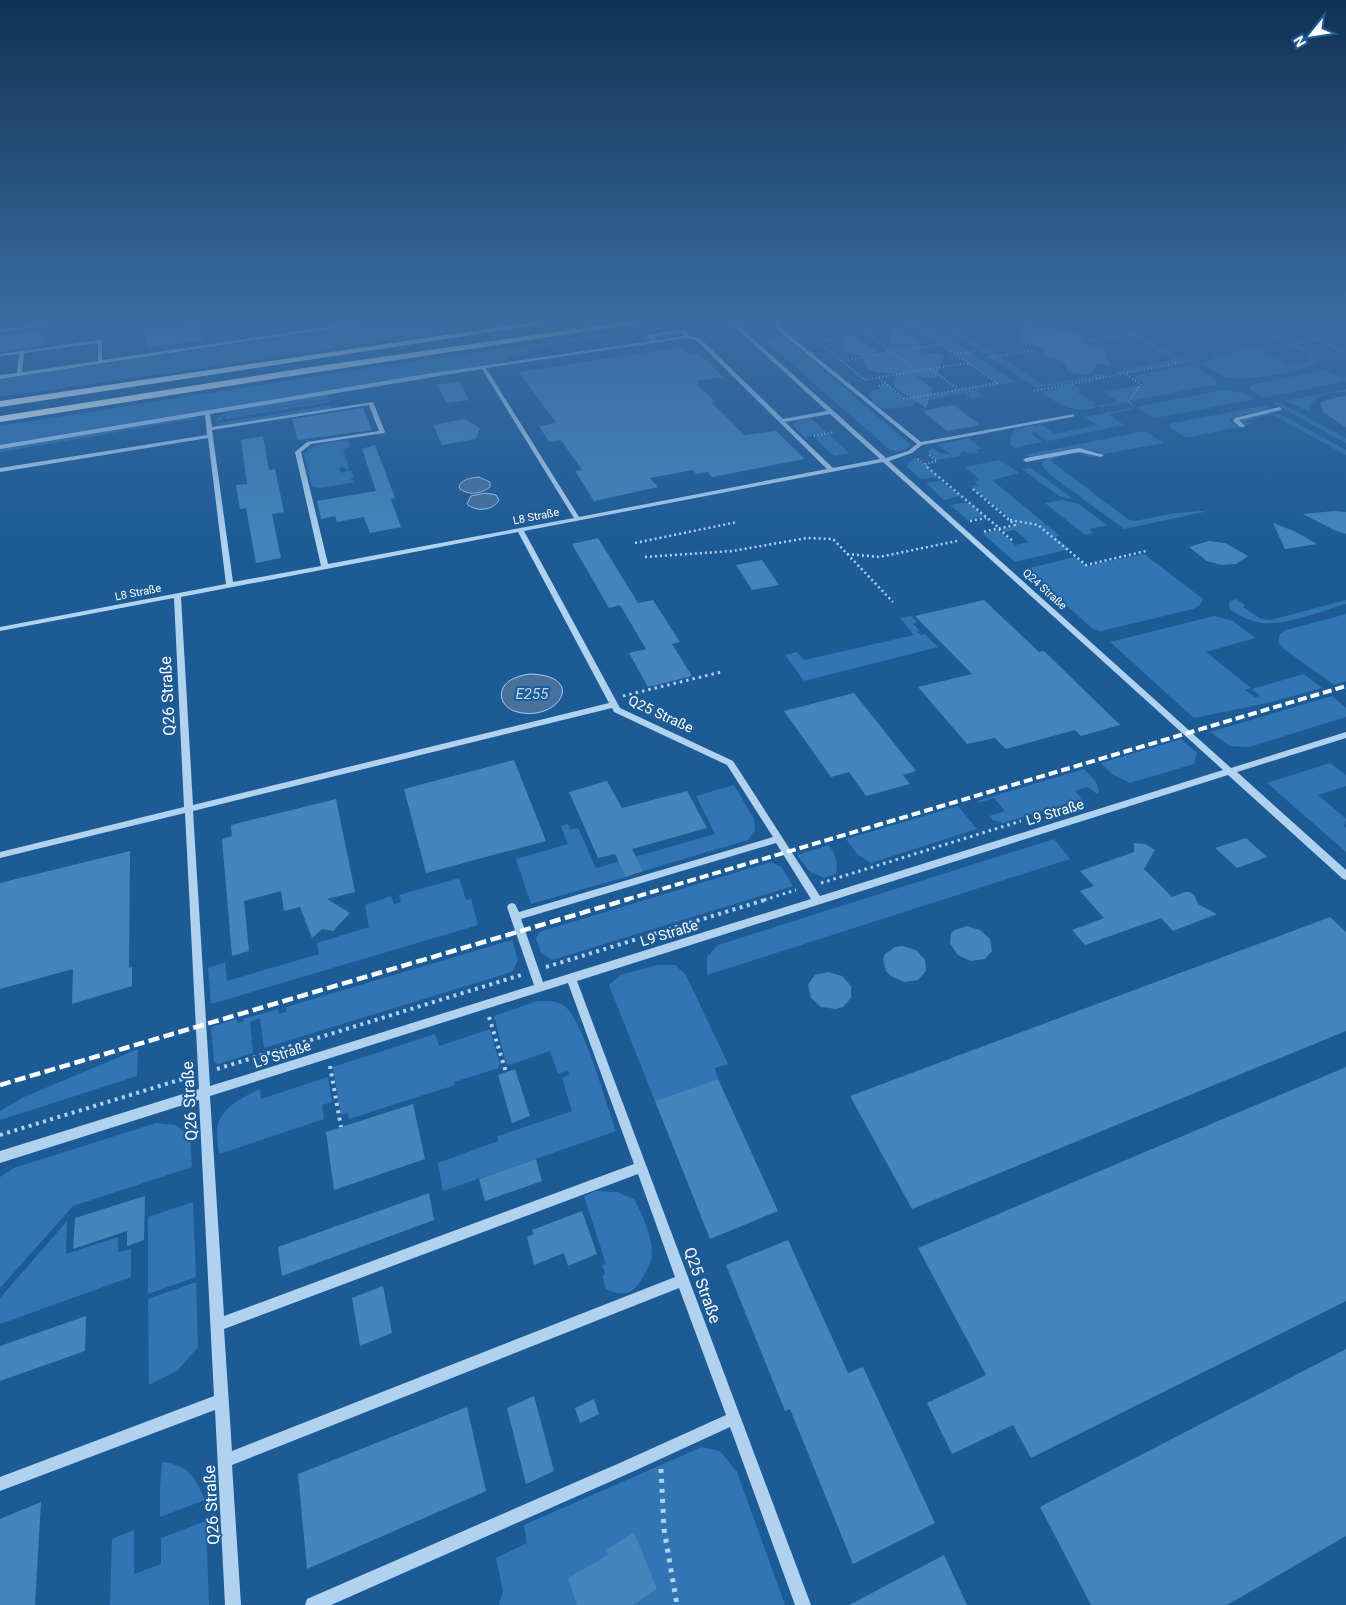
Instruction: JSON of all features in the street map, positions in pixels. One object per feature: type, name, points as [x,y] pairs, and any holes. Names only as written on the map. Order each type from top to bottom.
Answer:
[{"type":"highway","points":[[0,404],[65,394]]},
{"type":"highway","points":[[0,420],[164,394]]},
{"type":"lane","points":[[208,421],[347,394]]},
{"type":"lane","points":[[500,394],[576,518]]},
{"type":"lane","points":[[755,394],[831,470]]},
{"type":"lane","name":"Q24 Straße","points":[[811,394],[1346,876]]},
{"type":"lane","points":[[860,394],[919,445],[1072,415]]},
{"type":"lane","points":[[0,447],[371,403],[382,432],[309,443],[298,452],[325,567]]},
{"type":"lane","points":[[1242,426],[1236,421],[1237,419],[1279,409]]},
{"type":"lane","points":[[782,420],[831,412]]},
{"type":"lane","points":[[208,421],[230,585]]},
{"type":"lane","points":[[0,470],[210,436]]},
{"type":"lane","name":"L8 Straße","points":[[0,629],[885,460],[910,452],[919,445]]},
{"type":"lane","points":[[1026,460],[1079,450],[1100,455]]},
{"type":"lane","name":"Q25 Straße","points":[[520,530],[617,710],[730,763],[818,901]]},
{"type":"lane","name":"Q26 Straße","points":[[177,595],[233,1605]]},
{"type":"lane","points":[[0,855],[612,702]]},
{"type":"lane","name":"L9 Straße","points":[[0,1157],[1346,736]]},
{"type":"lane","points":[[516,917],[779,839]]},
{"type":"lane","points":[[512,906],[540,988]]},
{"type":"lane","name":"Q25 Straße","points":[[571,978],[803,1605]]},
{"type":"lane","points":[[217,1325],[641,1167]]},
{"type":"lane","points":[[225,1461],[683,1280]]},
{"type":"lane","points":[[0,1484],[222,1400]]},
{"type":"lane","points":[[313,1605],[734,1418]]},
{"type":"path","points":[[899,394],[910,403]]},
{"type":"path","points":[[905,399],[935,394]]},
{"type":"path","points":[[1132,404],[1128,402],[1134,394]]},
{"type":"path","points":[[800,438],[850,430]]},
{"type":"path","points":[[919,445],[937,462],[924,464]]},
{"type":"path","points":[[910,452],[1014,542]]},
{"type":"path","points":[[973,489],[1015,524],[979,533]]},
{"type":"path","points":[[966,522],[987,518]]},
{"type":"path","points":[[1010,520],[1038,525],[1086,565],[1146,551]]},
{"type":"path","points":[[635,543],[737,522]]},
{"type":"path","points":[[645,557],[732,552],[808,538],[833,539],[893,602]]},
{"type":"path","points":[[847,554],[879,557],[972,538]]},
{"type":"path","points":[[612,702],[721,672]]},
{"type":"path","points":[[0,1135],[1023,820]]},
{"type":"path","points":[[485,1005],[506,1072]]},
{"type":"path","points":[[328,1054],[341,1127]]},
{"type":"path","points":[[660,1452],[664,1529],[677,1605]]},
{"type":"shaded area","points":[[0,394],[21,394],[0,397]]},
{"type":"shaded area","points":[[204,394],[310,394],[0,445],[0,426]]},
{"type":"shaded area","points":[[327,394],[329,399],[227,415],[330,400],[330,402],[226,419],[225,416],[219,416],[237,409]]},
{"type":"shaded area","points":[[826,394],[851,394],[910,444],[907,449],[898,452],[890,450]]},
{"type":"shaded area","points":[[869,394],[897,394],[904,399],[934,394],[959,394],[913,403],[914,405],[901,408],[882,408],[872,401]]},
{"type":"shaded area","points":[[965,394],[981,394],[984,396],[972,399]]},
{"type":"shaded area","points":[[1044,394],[1080,394],[1096,404],[1092,405],[1096,408],[1079,409],[1066,407]]},
{"type":"shaded area","points":[[1107,394],[1167,394],[1101,407],[1098,406],[1119,402]]},
{"type":"shaded area","points":[[1204,394],[1246,394],[1255,399],[1155,418],[1136,407]]},
{"type":"shaded area","points":[[1257,394],[1282,394],[1262,398]]},
{"type":"shaded area","points":[[1325,394],[1314,401],[1310,412],[1285,401]]},
{"type":"shaded area","points":[[1279,402],[1346,438],[1346,443],[1272,403]]},
{"type":"shaded area","points":[[331,405],[332,408],[224,425],[217,424],[218,417],[223,417],[223,419],[218,421],[219,423]]},
{"type":"shaded area","points":[[1266,405],[1270,407],[1269,409],[1229,419],[1239,427],[1186,438],[1168,426],[1170,426],[1169,424]]},
{"type":"shaded area","points":[[1133,409],[1109,414],[1124,425],[1047,441],[1035,432],[1031,434],[1042,442],[1014,448],[1010,444],[1011,436],[1015,429],[1041,424],[1054,434],[1097,425],[1085,417]]},
{"type":"shaded area","points":[[1268,413],[1280,414],[1346,450],[1346,455],[1270,415],[1248,420],[1247,422],[1251,424],[1244,426],[1241,421],[1242,419]]},
{"type":"shaded area","points":[[187,418],[200,418],[0,452],[0,449],[5,448]]},
{"type":"shaded area","points":[[811,418],[827,433],[805,437],[793,425],[794,422]]},
{"type":"shaded area","points":[[1145,431],[1163,443],[1104,454],[1077,448],[1031,457],[1024,455]]},
{"type":"shaded area","points":[[828,434],[849,453],[834,456],[814,437]]},
{"type":"shaded area","points":[[968,438],[982,449],[976,450],[979,453],[972,454],[962,451],[959,454],[961,456],[937,460],[927,452],[932,448],[940,453],[950,454],[938,445]]},
{"type":"shaded area","points":[[348,440],[350,447],[343,449],[349,469],[346,470],[345,467],[339,468],[341,473],[351,470],[354,478],[350,479],[355,482],[320,488],[312,487],[304,454],[319,445]]},
{"type":"shaded area","points":[[1076,452],[1097,456],[1090,457],[1074,454],[1051,460],[1129,520],[1135,521],[1176,513],[1213,510],[1124,529],[1049,474],[1042,465],[1042,462],[1049,457]]},
{"type":"shaded area","points":[[915,457],[938,477],[921,479],[907,467],[908,463]]},
{"type":"shaded area","points":[[1000,460],[1019,473],[992,480],[1060,536],[1055,537],[1070,549],[1015,562],[982,533],[998,530],[1015,545],[1029,542],[1015,530],[1005,532],[1001,529],[1017,525],[971,486],[978,485],[975,482],[979,479],[965,467]]},
{"type":"shaded area","points":[[1031,468],[1073,499],[1059,496],[1022,469]]},
{"type":"shaded area","points":[[940,481],[961,496],[944,500],[926,483]]},
{"type":"shaded area","points":[[1062,500],[1079,504],[1107,525],[1090,529],[1093,533],[1085,535],[1045,503]]},
{"type":"shaded area","points":[[969,503],[984,516],[968,520],[950,505]]},
{"type":"shaded area","points":[[1144,554],[1203,599],[1200,605],[1193,609],[1101,631],[1093,629],[1025,569],[1075,557],[1086,566]]},
{"type":"shaded area","points":[[1236,599],[1245,605],[1243,607],[1261,619],[1271,620],[1346,600],[1346,604],[1294,620],[1263,623],[1246,618],[1230,610],[1230,601]]},
{"type":"shaded area","points":[[1346,614],[1346,681],[1334,685],[1284,649],[1278,642],[1280,634],[1286,630]]},
{"type":"shaded area","points":[[911,616],[917,622],[913,624],[920,631],[917,632],[921,635],[925,634],[938,647],[804,681],[785,655],[797,652],[804,660],[914,635],[900,618]]},
{"type":"shaded area","points":[[1214,616],[1233,621],[1255,638],[1206,652],[1251,688],[1245,690],[1255,697],[1260,696],[1252,689],[1304,674],[1322,688],[1268,703],[1194,718],[1110,642]]},
{"type":"shaded area","points":[[1332,696],[1346,708],[1346,717],[1249,747],[1230,746],[1210,732]]},
{"type":"shaded area","points":[[1181,739],[1197,753],[1194,764],[1130,783],[1113,775],[1101,763]]},
{"type":"shaded area","points":[[1330,763],[1346,775],[1346,786],[1318,795],[1346,819],[1344,826],[1346,828],[1346,852],[1267,783]]},
{"type":"shaded area","points":[[1084,769],[1096,782],[1099,792],[1097,794],[1088,787],[1075,791],[1082,799],[1003,823],[993,820],[989,816],[1005,811],[994,798],[978,803],[977,801]]},
{"type":"shaded area","points":[[734,785],[754,819],[755,830],[748,840],[643,871],[640,865],[626,877],[531,904],[516,859],[568,844],[561,826],[568,824],[570,830],[578,828],[596,868],[715,834],[696,796]]},
{"type":"shaded area","points":[[958,806],[977,829],[871,863],[858,855],[846,839]]},
{"type":"shaded area","points":[[1054,839],[1070,859],[707,975],[707,957],[718,945]]},
{"type":"shaded area","points":[[829,845],[836,859],[836,874],[824,878],[809,871],[797,855]]},
{"type":"shaded area","points":[[771,862],[781,867],[793,886],[552,960],[541,953],[536,939],[539,932]]},
{"type":"shaded area","points":[[459,878],[466,900],[471,899],[478,925],[211,1004],[208,968],[225,962],[227,981],[319,954],[317,943],[369,927],[365,905],[391,896],[394,904],[401,902],[399,895]]},
{"type":"shaded area","points":[[512,940],[518,960],[512,972],[264,1048],[260,1018],[250,1022],[253,1053],[218,1064],[214,1061],[211,1027],[236,1019],[237,1023],[244,1021],[243,1019],[278,1009],[279,1014],[286,1012],[286,1007]]},
{"type":"shaded area","points":[[657,965],[675,965],[686,975],[728,1064],[715,1068],[718,1079],[655,1101],[609,985],[621,975]]},
{"type":"shaded area","points":[[537,1001],[557,1002],[570,1012],[586,1043],[616,1131],[443,1191],[438,1163],[498,1141],[498,1136],[572,1111],[562,1078],[569,1075],[568,1071],[558,1074],[550,1051],[509,1065],[506,1063],[494,1016]]},
{"type":"shaded area","points":[[490,1029],[500,1065],[498,1065],[499,1068],[454,1082],[455,1085],[349,1119],[348,1113],[341,1115],[333,1067],[435,1034],[439,1046]]},
{"type":"shaded area","points":[[138,1049],[137,1076],[0,1120],[0,1111],[24,1097]]},
{"type":"shaded area","points":[[328,1077],[332,1102],[322,1105],[324,1119],[219,1154],[217,1130],[219,1122],[222,1115],[233,1104],[260,1089],[261,1099]]},
{"type":"shaded area","points":[[156,1123],[176,1125],[190,1137],[192,1167],[73,1206],[0,1288],[0,1177],[14,1168]]},
{"type":"shaded area","points":[[595,1191],[617,1192],[634,1199],[649,1233],[652,1248],[650,1262],[639,1283],[626,1293],[606,1289],[602,1276],[605,1274],[602,1265],[606,1264],[584,1196]]},
{"type":"shaded area","points":[[193,1202],[196,1277],[148,1294],[148,1217]]},
{"type":"shaded area","points":[[67,1221],[66,1254],[118,1237],[118,1252],[131,1249],[131,1277],[0,1324],[0,1298]]},
{"type":"shaded area","points":[[196,1282],[198,1347],[178,1370],[149,1385],[148,1299]]},
{"type":"shaded area","points":[[702,1447],[720,1451],[737,1472],[785,1605],[499,1605],[503,1591],[496,1558],[527,1543],[524,1525]]},
{"type":"shaded area","points":[[162,1462],[185,1469],[198,1485],[205,1500],[160,1517]]},
{"type":"shaded area","points":[[206,1521],[209,1605],[110,1605],[112,1539],[134,1530],[134,1574],[161,1564],[161,1538]]},
{"type":"water","points":[[479,477],[490,482],[490,487],[474,493],[463,491],[459,488],[464,481]]},
{"type":"water","points":[[486,493],[496,495],[499,500],[496,504],[488,508],[479,509],[470,507],[467,504],[471,496]]},
{"type":"water","name":"E255","points":[[530,674],[548,677],[559,683],[562,690],[560,698],[553,706],[543,711],[529,714],[510,709],[503,702],[502,689],[509,681],[519,676]]},
{"type":"building","points":[[442,394],[466,394],[469,400],[447,403]]},
{"type":"building","points":[[535,394],[707,394],[716,402],[712,403],[744,435],[776,431],[805,459],[712,477],[708,472],[696,474],[693,470],[650,478],[658,487],[594,501],[575,471],[582,470],[561,440],[549,442],[539,426],[556,423]]},
{"type":"building","points":[[904,394],[931,394],[926,408]]},
{"type":"building","points":[[1346,396],[1346,427],[1323,412],[1320,403],[1332,398]]},
{"type":"building","points":[[954,405],[980,425],[947,431],[922,411]]},
{"type":"building","points":[[363,408],[372,430],[298,440],[292,419]]},
{"type":"building","points":[[465,419],[480,428],[476,439],[442,445],[433,425]]},
{"type":"building","points":[[263,436],[269,470],[275,469],[284,512],[272,514],[281,558],[256,563],[246,508],[240,509],[236,485],[247,484],[241,440]]},
{"type":"building","points":[[375,445],[395,498],[391,499],[401,527],[370,533],[364,517],[337,522],[335,516],[321,519],[317,501],[376,491],[362,449]]},
{"type":"building","points":[[1334,511],[1346,512],[1346,534],[1303,514]]},
{"type":"building","points":[[1273,523],[1294,531],[1317,544],[1285,549]]},
{"type":"building","points":[[598,538],[638,603],[653,600],[680,642],[672,644],[692,676],[648,687],[629,653],[646,649],[620,605],[609,608],[572,544]]},
{"type":"building","points":[[1209,541],[1225,543],[1248,556],[1236,564],[1222,565],[1207,561],[1189,547]]},
{"type":"building","points":[[762,560],[779,585],[752,590],[736,565]]},
{"type":"building","points":[[984,600],[1039,652],[1044,651],[1120,725],[1081,736],[1075,730],[1006,749],[995,738],[967,744],[918,687],[972,674],[915,616]]},
{"type":"building","points":[[854,693],[916,771],[903,775],[910,784],[866,796],[849,772],[831,777],[784,711]]},
{"type":"building","points":[[514,760],[546,841],[426,873],[404,789]]},
{"type":"building","points":[[607,781],[622,808],[687,791],[707,828],[632,849],[643,871],[626,877],[615,854],[598,858],[569,792]]},
{"type":"building","points":[[336,799],[355,892],[327,899],[350,913],[333,931],[322,929],[312,938],[300,907],[284,911],[281,891],[244,901],[249,951],[232,956],[222,839],[232,836],[231,825]]},
{"type":"building","points":[[1246,838],[1267,857],[1237,868],[1215,848]]},
{"type":"building","points":[[1134,843],[1145,844],[1155,850],[1144,869],[1172,897],[1190,892],[1195,896],[1198,904],[1217,914],[1173,931],[1161,918],[1085,945],[1072,930],[1104,918],[1080,891],[1094,886],[1080,871],[1134,852]]},
{"type":"building","points":[[130,851],[129,968],[132,967],[132,986],[72,1004],[73,969],[0,989],[0,883]]},
{"type":"building","points":[[1330,917],[1346,932],[1346,1031],[912,1209],[850,1096]]},
{"type":"building","points":[[967,926],[980,930],[990,939],[992,951],[985,959],[971,961],[958,955],[950,944],[951,933]]},
{"type":"building","points":[[902,946],[916,950],[925,960],[926,971],[918,980],[904,982],[891,976],[886,971],[883,959],[885,954],[895,947]]},
{"type":"building","points":[[828,972],[842,976],[851,986],[851,998],[843,1007],[836,1009],[821,1007],[811,998],[808,985],[811,980],[815,975]]},
{"type":"building","points":[[1346,1067],[1346,1301],[1031,1458],[1013,1425],[952,1454],[927,1403],[986,1375],[918,1248]]},
{"type":"building","points":[[515,1069],[530,1116],[512,1123],[498,1075]]},
{"type":"building","points":[[718,1079],[778,1211],[710,1239],[655,1101]]},
{"type":"building","points":[[413,1104],[425,1159],[334,1190],[326,1132]]},
{"type":"building","points":[[536,1159],[542,1181],[485,1201],[479,1179]]},
{"type":"building","points":[[429,1193],[434,1220],[282,1276],[278,1247]]},
{"type":"building","points":[[145,1196],[144,1240],[127,1246],[127,1231],[73,1249],[75,1218]]},
{"type":"building","points":[[582,1211],[597,1254],[568,1266],[564,1253],[534,1265],[527,1237],[534,1234],[532,1230]]},
{"type":"building","points":[[788,1240],[848,1373],[863,1367],[935,1523],[853,1564],[790,1409],[785,1411],[726,1265]]},
{"type":"building","points":[[383,1286],[392,1333],[360,1346],[352,1298]]},
{"type":"building","points":[[86,1316],[85,1351],[0,1381],[0,1346]]},
{"type":"building","points":[[1346,1349],[1346,1536],[1227,1605],[1091,1605],[1040,1507]]},
{"type":"building","points":[[534,1396],[554,1471],[526,1484],[507,1408]]},
{"type":"building","points":[[594,1399],[599,1414],[580,1423],[575,1408]]},
{"type":"building","points":[[467,1407],[486,1491],[307,1569],[298,1474]]},
{"type":"building","points":[[41,1502],[35,1605],[0,1605],[0,1519]]},
{"type":"building","points":[[634,1532],[657,1589],[633,1605],[577,1605],[568,1578],[608,1555],[606,1550]]},
{"type":"building","points":[[944,1555],[967,1605],[849,1605]]},
{"type":"railway","points":[[625,900],[1346,686]]},
{"type":"railway","points":[[0,1085],[629,899]]}]
